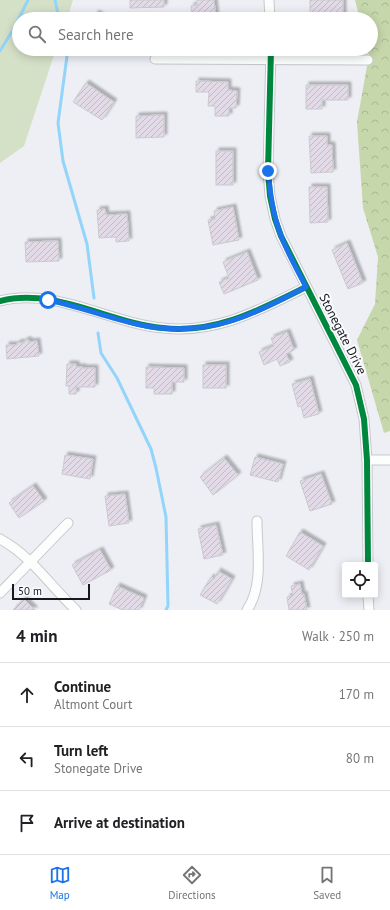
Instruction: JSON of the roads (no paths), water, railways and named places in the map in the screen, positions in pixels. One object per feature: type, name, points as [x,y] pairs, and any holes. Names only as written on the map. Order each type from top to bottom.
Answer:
[{"type":"street","points":[[269,0],[270,12]]},
{"type":"street","points":[[155,59],[368,60]]},
{"type":"street","name":"Stonegate Drive","points":[[271,59],[268,171],[270,196],[275,219],[282,236],[356,385],[364,419],[367,460],[368,562]]},
{"type":"street","points":[[0,301],[18,298],[48,300],[137,324],[184,329],[211,326],[240,319],[306,287]]},
{"type":"street","points":[[367,460],[390,460]]},
{"type":"street","points":[[247,610],[255,592],[258,578],[258,521]]},
{"type":"street","points":[[0,593],[32,562],[68,523]]},
{"type":"street","points":[[0,539],[11,545],[32,562],[76,610]]},
{"type":"street","points":[[368,598],[368,610]]},
{"type":"waterway","points":[[22,12],[28,0]]},
{"type":"waterway","points":[[55,0],[58,12]]},
{"type":"waterway","points":[[0,51],[12,31]]},
{"type":"waterway","points":[[67,56],[58,123],[63,161],[87,244],[94,298]]},
{"type":"waterway","points":[[98,333],[101,353],[117,378],[151,449],[156,468],[166,517],[168,606],[166,610]]}]
